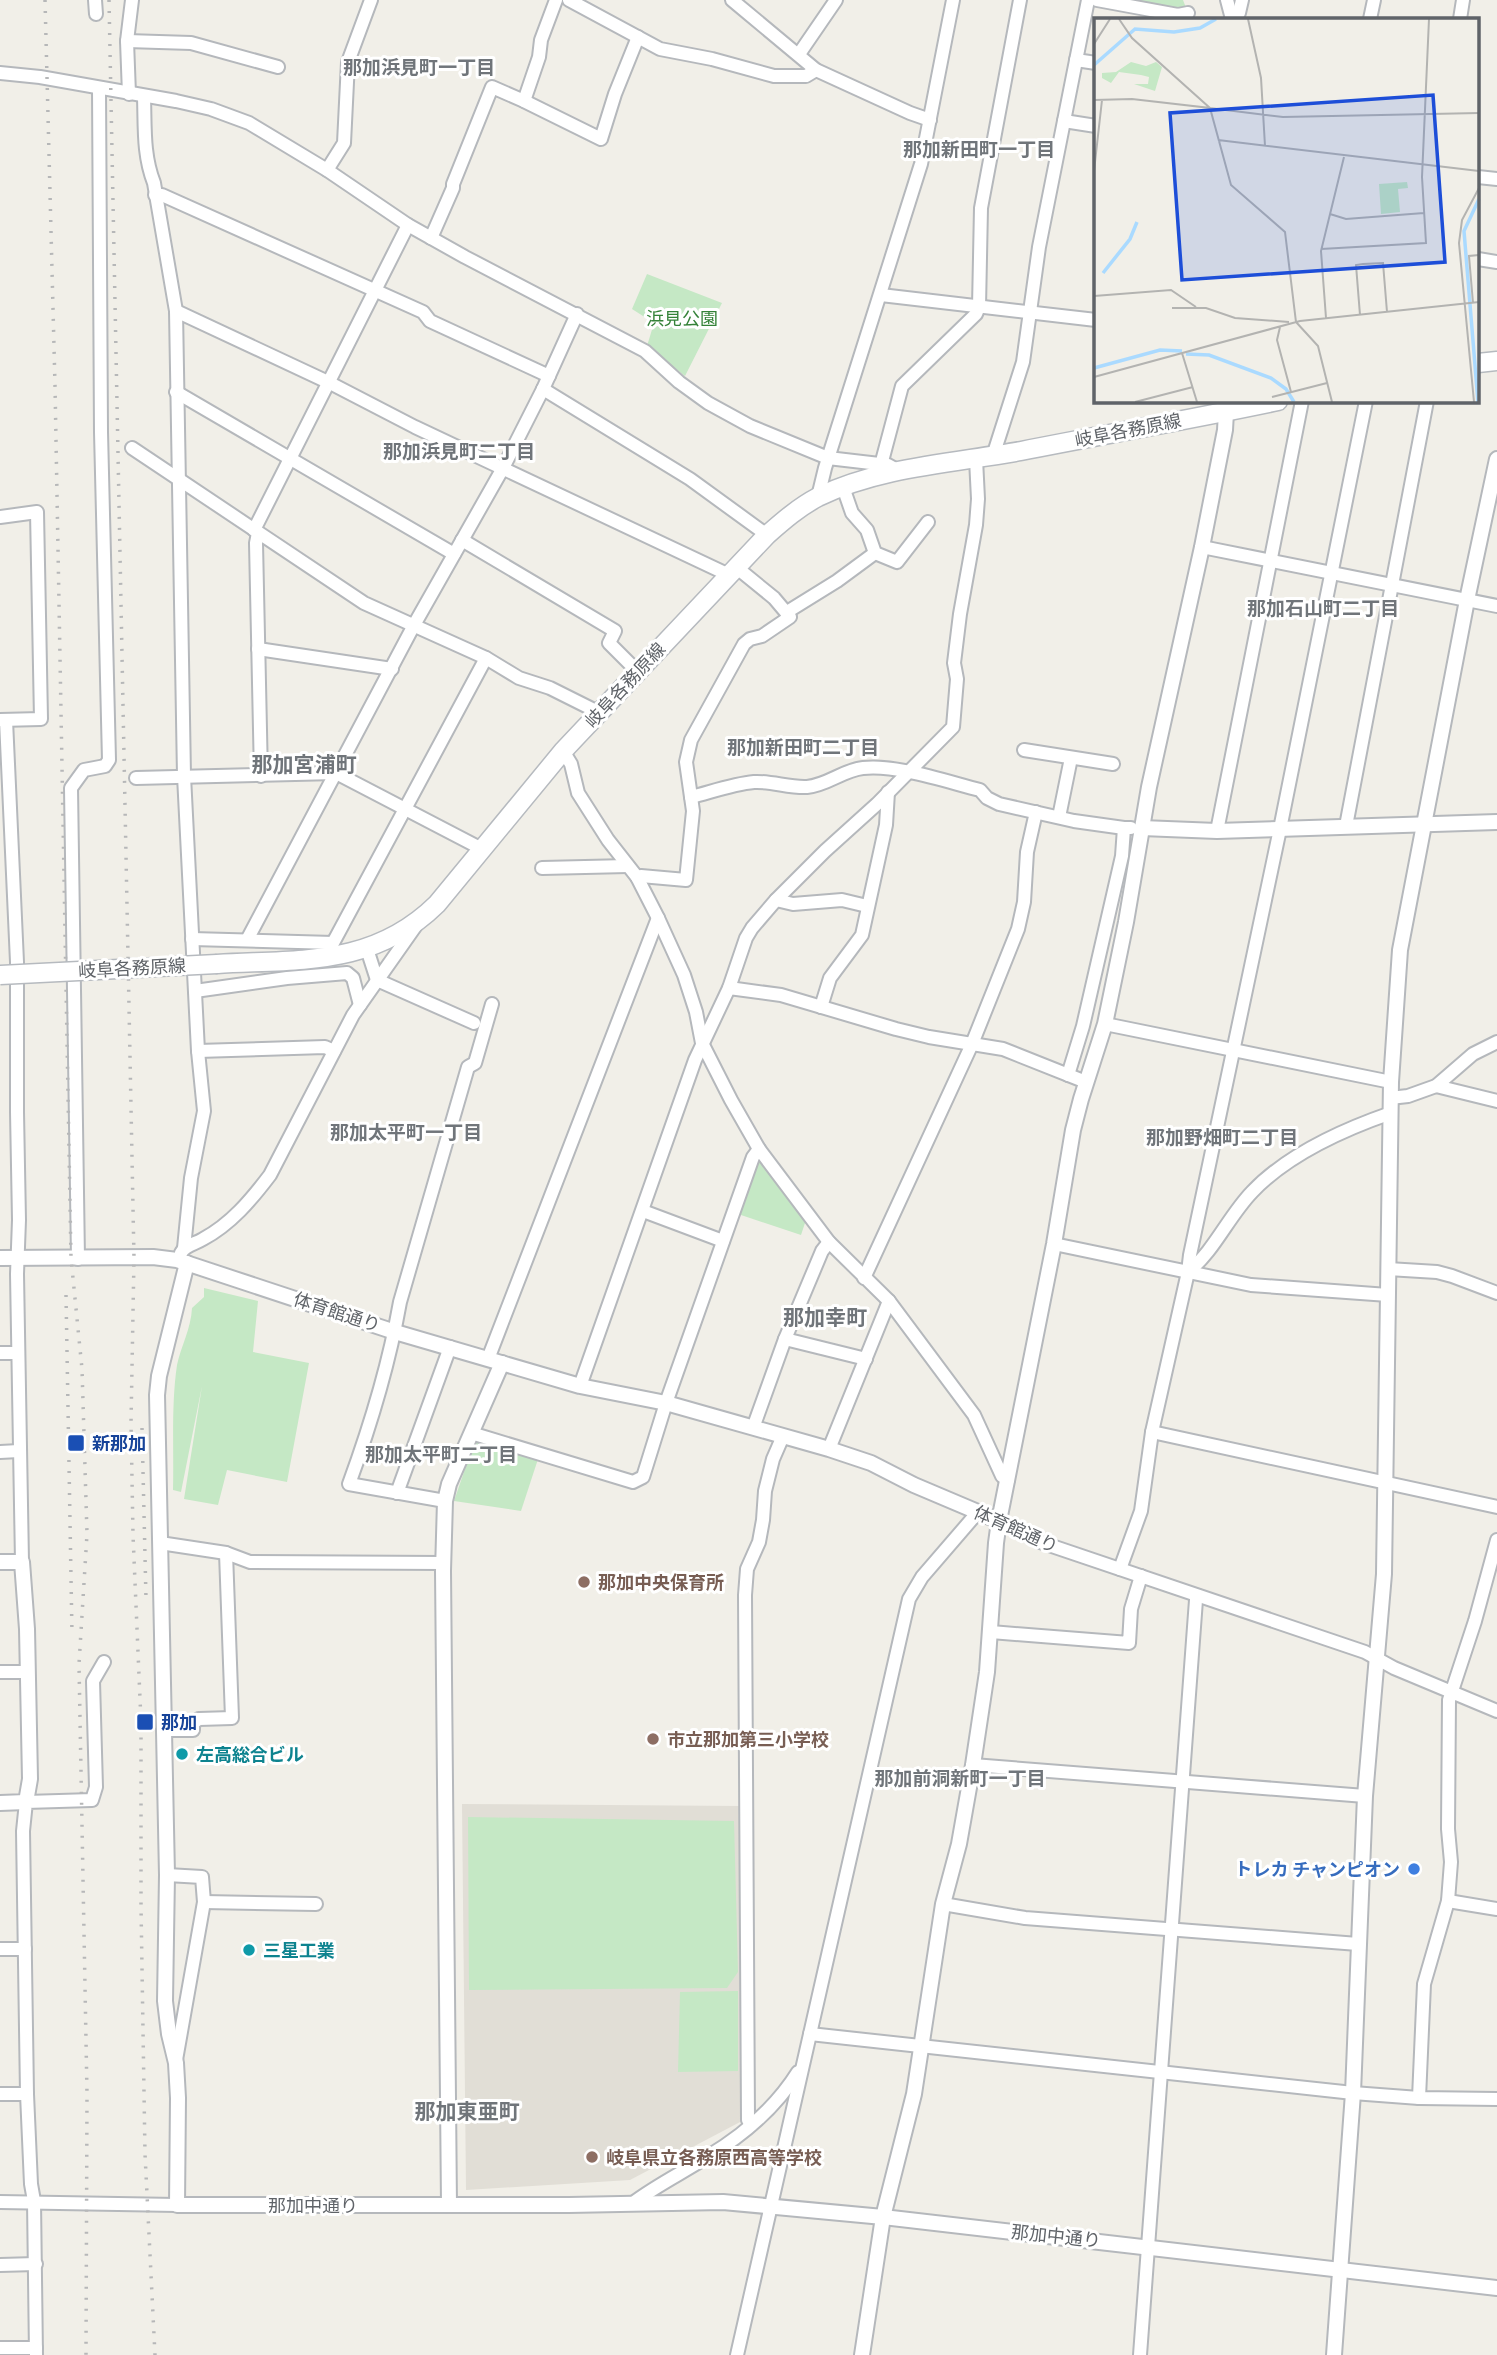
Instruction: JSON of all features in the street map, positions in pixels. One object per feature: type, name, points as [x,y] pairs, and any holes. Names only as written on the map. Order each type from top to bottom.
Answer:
[{"type":"main road","name":"岐阜各務原線","points":[[0,975],[321,958],[381,944],[419,921],[437,904],[598,712],[766,535],[794,511],[843,487],[900,471],[984,457],[1226,406],[1268,402]]},
{"type":"street","points":[[95,0],[96,14]]},
{"type":"street","points":[[129,94],[127,41],[132,0]]},
{"type":"street","points":[[327,170],[344,143],[348,62],[371,0]]},
{"type":"street","points":[[524,101],[539,57],[541,40],[556,0]]},
{"type":"street","points":[[732,0],[816,70],[897,108],[930,120]]},
{"type":"street","points":[[799,54],[836,0]]},
{"type":"street","points":[[881,465],[902,386],[976,314],[979,307],[981,208],[1020,0]]},
{"type":"street","points":[[751,2125],[748,2120],[745,1595],[747,1569],[759,1542],[765,1491],[773,1459],[783,1436],[666,1403],[580,1386],[702,1043],[729,988],[746,938],[776,900],[825,850],[953,727],[957,679],[954,663],[984,457],[1023,362],[1039,247],[1088,0]]},
{"type":"street","points":[[1097,0],[1178,15],[1187,11]]},
{"type":"street","points":[[1227,0],[1232,18]]},
{"type":"street","points":[[1233,18],[1239,13],[1242,0]]},
{"type":"street","points":[[1370,18],[1374,0]]},
{"type":"street","points":[[1460,18],[1463,0]]},
{"type":"street","points":[[818,497],[921,164],[950,1]]},
{"type":"street","points":[[576,2],[660,49],[712,59],[774,76],[806,76],[816,70]]},
{"type":"street","points":[[431,238],[492,88],[601,139],[615,94],[638,37]]},
{"type":"street","points":[[127,41],[191,43],[278,67]]},
{"type":"street","points":[[1076,60],[1094,63]]},
{"type":"street","points":[[0,73],[40,77],[211,109],[249,123],[327,170],[408,225],[645,351],[708,404],[750,426],[828,458],[888,466],[900,471]]},
{"type":"street","points":[[78,1259],[71,788],[84,770],[106,766],[109,760],[101,432],[99,89]]},
{"type":"street","points":[[0,2202],[177,2205],[176,2063],[165,2001],[167,1875],[159,1376],[183,1257],[191,1178],[204,1111],[198,1051],[184,776],[176,311],[145,144],[144,97]]},
{"type":"street","points":[[1064,121],[1094,126]]},
{"type":"street","points":[[155,195],[162,195],[423,312],[429,321],[549,376]]},
{"type":"street","points":[[261,776],[256,532],[408,225]]},
{"type":"street","points":[[881,295],[1094,320]]},
{"type":"street","points":[[176,311],[330,383],[415,427],[732,571],[774,598],[787,612],[790,618],[744,644],[691,740],[686,762],[692,827],[686,880],[637,877]]},
{"type":"street","points":[[247,940],[414,625],[503,468],[577,314]]},
{"type":"street","points":[[543,388],[690,479],[766,535]]},
{"type":"street","points":[[176,392],[454,554]]},
{"type":"street","points":[[1217,831],[1301,402]]},
{"type":"street","points":[[1121,1569],[1141,1511],[1152,1432],[1280,829],[1366,402]]},
{"type":"street","points":[[1346,826],[1427,402]]},
{"type":"street","points":[[862,2355],[883,2217],[914,2094],[943,1904],[959,1844],[973,1765],[991,1632],[999,1521],[1054,1244],[1073,1130],[1105,1024],[1149,787],[1225,430],[1226,406]]},
{"type":"street","points":[[132,448],[364,603],[486,658],[519,678],[550,688],[598,712]]},
{"type":"street","points":[[1334,2355],[1353,2093],[1365,1796],[1384,1574],[1391,1082],[1400,950],[1467,600],[1497,459]]},
{"type":"street","points":[[843,487],[852,513],[867,530],[875,553],[897,562],[928,522]]},
{"type":"street","points":[[0,517],[37,512],[41,719],[3,720],[17,962],[19,1451],[30,1779],[23,1831],[27,2094],[34,2201],[36,2351],[0,2348]]},
{"type":"street","points":[[462,540],[615,631],[609,643],[638,671]]},
{"type":"street","points":[[1202,547],[1497,606]]},
{"type":"street","points":[[787,612],[875,553]]},
{"type":"street","points":[[258,649],[392,669]]},
{"type":"street","points":[[192,939],[333,943],[486,658]]},
{"type":"street","points":[[1024,750],[1113,764]]},
{"type":"street","points":[[563,751],[571,764],[578,793],[637,877],[658,918],[684,975],[696,1012],[702,1043],[759,1149],[829,1242],[889,1301],[974,1415],[1002,1476],[1008,1480]]},
{"type":"street","points":[[1059,817],[1072,758]]},
{"type":"street","points":[[691,797],[752,782],[793,787],[817,786],[861,768],[875,767],[980,790],[999,804],[1124,828],[1217,831],[1497,822]]},
{"type":"street","points":[[136,778],[336,773],[482,849]]},
{"type":"street","points":[[821,1007],[830,978],[862,935],[886,825],[888,792]]},
{"type":"street","points":[[864,1278],[972,1044],[1018,929],[1024,902],[1027,852],[1036,812]]},
{"type":"street","points":[[1068,1075],[1083,1026],[1122,856],[1124,828]]},
{"type":"street","points":[[542,868],[628,866]]},
{"type":"street","points":[[776,900],[793,904],[842,900],[867,906]]},
{"type":"street","points":[[449,2205],[443,1563],[445,1501],[658,918]]},
{"type":"street","points":[[183,1257],[228,1223],[253,1198],[270,1175],[360,1005],[419,921]]},
{"type":"street","points":[[367,949],[377,980],[474,1023]]},
{"type":"street","points":[[195,991],[347,973],[353,978],[360,1005]]},
{"type":"street","points":[[729,988],[781,995],[896,1029],[1003,1049],[1086,1082]]},
{"type":"street","points":[[445,1501],[349,1484],[368,1432],[395,1332],[400,1302],[468,1067],[475,1063],[492,1004]]},
{"type":"street","points":[[1105,1024],[1391,1082]]},
{"type":"street","points":[[1188,1272],[1203,1259],[1251,1193],[1280,1167],[1408,1096],[1436,1086],[1473,1054],[1497,1042]]},
{"type":"street","points":[[198,1051],[325,1047],[334,1051]]},
{"type":"street","points":[[1436,1086],[1497,1101]]},
{"type":"street","points":[[471,1433],[634,1482],[643,1476],[723,1241],[753,1157],[759,1149]]},
{"type":"street","points":[[643,1211],[723,1241]]},
{"type":"street","points":[[752,1428],[785,1339],[822,1251],[829,1242]]},
{"type":"street","points":[[1054,1244],[1251,1285],[1388,1295]]},
{"type":"street","name":"体育館通り","points":[[0,1258],[183,1257],[395,1332],[580,1386]]},
{"type":"street","points":[[1388,1269],[1437,1272],[1497,1293]]},
{"type":"street","points":[[829,1449],[889,1301]]},
{"type":"street","points":[[785,1339],[866,1359]]},
{"type":"street","points":[[397,1493],[450,1348]]},
{"type":"street","points":[[0,1353],[18,1353]]},
{"type":"street","points":[[1152,1432],[1497,1507]]},
{"type":"street","name":"体育館通り","points":[[783,1436],[871,1463],[1040,1542],[1198,1596]]},
{"type":"street","points":[[0,1452],[19,1451]]},
{"type":"street","points":[[737,2355],[909,1600],[922,1577],[978,1511]]},
{"type":"street","points":[[1419,2098],[1424,1984],[1448,1901],[1451,1862],[1448,1816],[1449,1700],[1475,1621],[1497,1540]]},
{"type":"street","points":[[160,1543],[226,1553],[250,1562],[443,1563]]},
{"type":"street","points":[[164,1730],[193,1730],[193,1723],[199,1719],[232,1718],[226,1553]]},
{"type":"street","points":[[0,1562],[22,1562]]},
{"type":"street","points":[[991,1632],[1129,1643],[1131,1609],[1141,1576]]},
{"type":"street","points":[[1140,2355],[1198,1596],[1365,1652],[1497,1711]]},
{"type":"street","points":[[0,1803],[92,1800],[96,1787],[93,1681],[104,1662]]},
{"type":"street","points":[[0,1672],[28,1672]]},
{"type":"street","points":[[973,1765],[1365,1796]]},
{"type":"street","points":[[167,1875],[202,1877],[204,1902],[176,2063]]},
{"type":"street","points":[[1448,1901],[1497,1909]]},
{"type":"street","points":[[204,1902],[316,1903]]},
{"type":"street","points":[[943,1904],[1025,1918],[1358,1944]]},
{"type":"street","points":[[0,1949],[25,1949]]},
{"type":"street","points":[[810,2034],[1353,2093],[1419,2098],[1497,2099]]},
{"type":"street","points":[[633,2203],[657,2185],[708,2157],[751,2125],[777,2101],[803,2063]]},
{"type":"street","points":[[0,2094],[27,2094]]},
{"type":"street","name":"那加中通り","points":[[177,2205],[723,2202],[1148,2246],[1497,2288]]},
{"type":"street","points":[[0,2265],[36,2264]]},
{"type":"shaded area","name":"岐阜県立各務原西高等学校","points":[[462,1804],[741,1806],[742,2121],[630,2180],[466,2190]]},
{"type":"green space","points":[[1126,0],[1183,0],[1188,13]]},
{"type":"green space","name":"浜見公園","points":[[647,274],[722,303],[685,376],[647,346],[654,323],[632,309]]},
{"type":"green space","points":[[761,1152],[806,1220],[801,1235],[738,1214]]},
{"type":"green space","points":[[204,1288],[258,1301],[253,1352],[309,1363],[287,1482],[227,1470],[218,1505],[184,1499],[202,1386],[181,1492],[173,1490],[173,1412],[177,1365],[192,1308],[204,1297]]},
{"type":"green space","points":[[477,1434],[540,1453],[521,1511],[454,1501]]},
{"type":"green space","points":[[468,1817],[734,1821],[738,1972],[727,1988],[469,1990]]},
{"type":"green space","points":[[738,1991],[738,2071],[678,2072],[680,1992]]},
{"type":"railway","points":[[45,0],[71,1258],[82,1369],[87,1534],[79,1664],[87,2094],[86,2355]]},
{"type":"railway","points":[[109,0],[134,1258],[131,1423],[141,1722],[145,2154],[155,2355]]},
{"type":"railway","points":[[66,1295],[72,1634]]},
{"type":"railway","points":[[142,1428],[146,1599]]},
{"type":"place","name":"新那加","points":[[76,1443]]},
{"type":"place","name":"那加中央保育所","points":[[584,1582]]},
{"type":"place","name":"那加","points":[[145,1722]]},
{"type":"place","name":"市立那加第三小学校","points":[[653,1739]]},
{"type":"place","name":"左高総合ビル","points":[[182,1754]]},
{"type":"place","name":"トレカ チャンピオン","points":[[1414,1869]]},
{"type":"place","name":"三星工業","points":[[249,1950]]},
{"type":"place","name":"岐阜県立各務原西高等学校","points":[[592,2157]]},
{"type":"district","name":"那加浜見町一丁目","points":[[419,67]]},
{"type":"district","name":"那加新田町一丁目","points":[[979,149]]},
{"type":"district","name":"那加浜見町二丁目","points":[[459,451]]},
{"type":"district","name":"那加石山町二丁目","points":[[1323,608]]},
{"type":"district","name":"那加新田町二丁目","points":[[803,747]]},
{"type":"district","name":"那加宮浦町","points":[[304,764]]},
{"type":"district","name":"那加太平町一丁目","points":[[406,1132]]},
{"type":"district","name":"那加野畑町二丁目","points":[[1222,1137]]},
{"type":"district","name":"那加幸町","points":[[825,1317]]},
{"type":"district","name":"那加太平町二丁目","points":[[441,1454]]},
{"type":"district","name":"那加前洞新町一丁目","points":[[960,1778]]},
{"type":"district","name":"那加東亜町","points":[[467,2111]]}]
